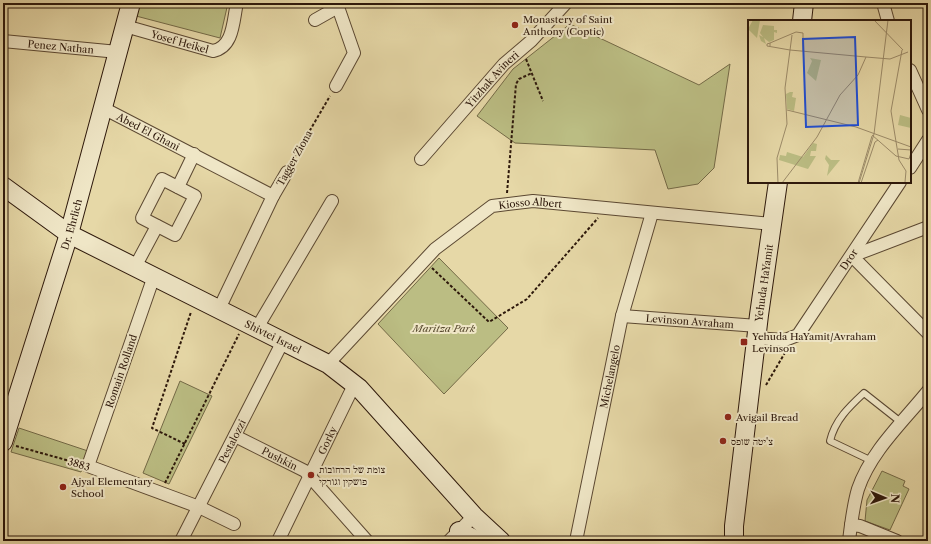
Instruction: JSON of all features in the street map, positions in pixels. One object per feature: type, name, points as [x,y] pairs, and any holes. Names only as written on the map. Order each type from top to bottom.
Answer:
[{"type":"street","name":"Dr. Ehrlich","points":[[3,442],[69,234],[131,3]]},
{"type":"street","name":"Yosef Heikel","points":[[125,26],[213,51],[220,50],[226,45],[230,37],[237,3]]},
{"type":"street","name":"Yitzhak Avineri","points":[[421,159],[504,64],[532,41],[566,3]]},
{"type":"street","points":[[802,20],[804,3]]},
{"type":"street","points":[[883,3],[888,20]]},
{"type":"street","points":[[315,20],[339,5],[354,53],[336,86]]},
{"type":"street","name":"Penez Nathan","points":[[3,41],[118,52]]},
{"type":"street","points":[[911,72],[928,110]]},
{"type":"street","name":"Abed El Ghani","points":[[103,108],[273,196]]},
{"type":"street","points":[[911,167],[926,148]]},
{"type":"street","points":[[178,187],[194,154]]},
{"type":"street","name":"Tagger Ziona","points":[[218,309],[273,196],[287,172]]},
{"type":"street","points":[[162,179],[195,196],[175,235],[157,226],[142,218],[162,179]]},
{"type":"street","name":"Yehuda HaYamit","points":[[733,536],[757,332],[778,183]]},
{"type":"street","name":"Dror","points":[[795,336],[852,256],[899,183]]},
{"type":"street","name":"Shivtei Israel","points":[[3,186],[69,234],[328,364],[355,383],[474,516],[501,541]]},
{"type":"street","name":"Kiosso Albert","points":[[328,364],[435,249],[492,206],[533,201],[772,224]]},
{"type":"street","points":[[251,325],[332,202]]},
{"type":"street","points":[[49,218],[63,217],[72,213],[76,208]]},
{"type":"street","name":"Michelangelo","points":[[576,541],[622,316],[652,213]]},
{"type":"street","points":[[135,266],[157,226]]},
{"type":"street","points":[[928,227],[852,256],[928,333]]},
{"type":"street","name":"Romain Rolland","points":[[88,466],[154,276]]},
{"type":"street","name":"Levinson Avraham","points":[[622,316],[757,332]]},
{"type":"street","points":[[757,332],[785,340],[795,336]]},
{"type":"street","name":"Pestalozzi","points":[[181,541],[283,341]]},
{"type":"street","name":"Gorky","points":[[278,541],[355,383]]},
{"type":"street","points":[[849,541],[859,488],[872,461],[928,391]]},
{"type":"street","name":"Pushkin","points":[[235,436],[305,471],[367,541]]},
{"type":"street","name":"3883","points":[[88,466],[199,507],[234,524]]},
{"type":"street","points":[[454,536],[474,516]]},
{"type":"street","points":[[851,525],[860,526],[897,541]]},
{"type":"street","points":[[454,536],[478,541]]},
{"type":"lane","points":[[872,461],[830,441],[833,430],[848,408],[864,393],[902,423]]},
{"type":"path","points":[[522,49],[543,101]]},
{"type":"path","points":[[506,205],[516,84],[520,79],[532,73]]},
{"type":"path","name":"Tagger Ziona","points":[[287,172],[336,86]]},
{"type":"path","points":[[424,261],[489,322],[527,299],[607,208]]},
{"type":"path","points":[[185,444],[152,428],[196,298]]},
{"type":"path","points":[[160,493],[185,444],[251,325]]},
{"type":"path","points":[[750,391],[763,391],[795,336]]},
{"type":"path","name":"3883","points":[[3,442],[88,466]]},
{"type":"green space","points":[[139,3],[228,3],[220,38],[136,16]]},
{"type":"green space","points":[[570,24],[699,85],[730,64],[714,168],[698,184],[668,189],[655,150],[515,143],[477,116],[513,69]]},
{"type":"green space","name":"Maritza Park","points":[[439,258],[508,328],[444,394],[378,324]]},
{"type":"green space","points":[[180,381],[212,396],[169,484],[143,473]]},
{"type":"green space","points":[[19,428],[88,451],[81,472],[11,452]]},
{"type":"green space","points":[[882,471],[905,481],[903,486],[909,489],[890,530],[865,521],[867,500]]},
{"type":"place","name":"Monastery of Saint Anthony (Coptic)","points":[[515,25]]},
{"type":"place","name":"Yehuda HaYamit/Avraham Levinson","points":[[744,342]]},
{"type":"place","name":"Avigail Bread","points":[[728,417]]},
{"type":"place","name":"צ'יטה שופס","points":[[723,441]]},
{"type":"place","name":"צומת של הרחובות פושקין וגורקי","points":[[311,475]]},
{"type":"place","name":"Ajyal Elementary School","points":[[63,487]]}]
